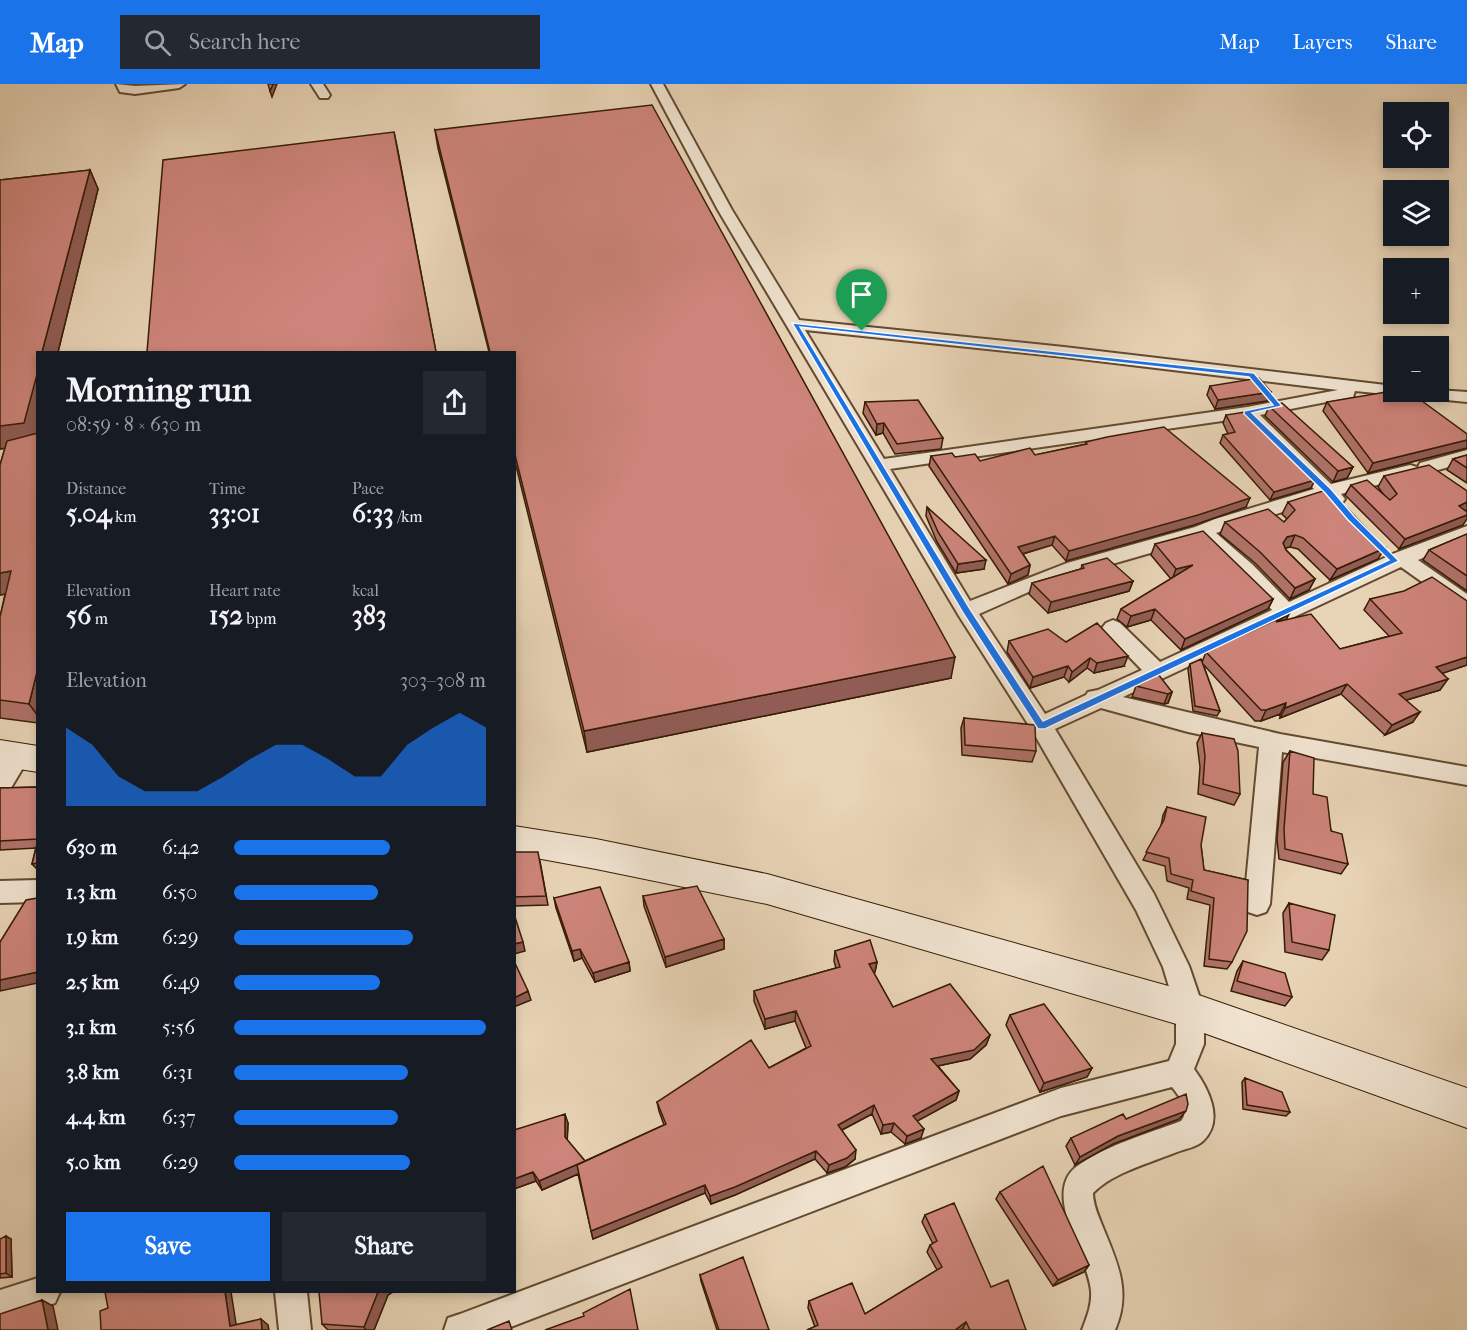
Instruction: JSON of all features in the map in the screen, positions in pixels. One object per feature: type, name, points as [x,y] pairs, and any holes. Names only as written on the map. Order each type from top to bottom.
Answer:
[{"type":"main road","points":[[516,840],[618,858],[767,889],[1038,968],[1188,1003],[1467,1108]]},
{"type":"street","points":[[122,84],[124,89],[135,90],[179,84]]},
{"type":"street","points":[[317,84],[324,95]]},
{"type":"street","points":[[657,84],[725,210],[966,611],[1041,726],[1146,902],[1176,966],[1188,1003],[1190,1044],[1178,1072]]},
{"type":"street","points":[[795,324],[1064,352],[1383,390]]},
{"type":"street","points":[[1252,375],[1278,406]]},
{"type":"street","points":[[880,465],[1247,412],[1369,389]]},
{"type":"street","points":[[1449,395],[1467,396]]},
{"type":"street","points":[[1247,412],[1328,491],[1343,509]]},
{"type":"street","points":[[966,611],[1026,585],[1074,568],[1202,532],[1222,523],[1328,491],[1467,456]]},
{"type":"street","points":[[1427,467],[1444,478]]},
{"type":"street","points":[[1202,532],[1216,542],[1258,582],[1287,613]]},
{"type":"street","points":[[1041,726],[1096,698],[1287,613],[1319,585],[1398,560],[1467,532]]},
{"type":"street","points":[[1379,546],[1467,604]]},
{"type":"street","points":[[1113,628],[1156,671]]},
{"type":"street","points":[[1096,698],[1140,712],[1271,741],[1467,776]]},
{"type":"street","points":[[1257,904],[1271,741]]},
{"type":"street","points":[[0,786],[18,756]]},
{"type":"street","points":[[0,892],[36,891]]},
{"type":"street","points":[[460,1330],[1061,1102],[1178,1072]]},
{"type":"street","points":[[1098,1330],[1105,1322],[1108,1299],[1100,1259],[1079,1206],[1077,1195],[1079,1186],[1090,1176],[1112,1164],[1196,1128],[1198,1108],[1194,1090],[1178,1072]]},
{"type":"street","points":[[0,1306],[41,1293]]},
{"type":"street","points":[[291,1293],[295,1330]]},
{"type":"building","points":[[652,105],[955,657],[584,731],[516,459],[516,351],[490,351],[435,130]]},
{"type":"building","points":[[394,132],[436,351],[147,351],[163,160]]},
{"type":"building","points":[[90,170],[42,351],[36,351],[36,378],[24,423],[0,426],[0,180]]},
{"type":"building","points":[[1259,378],[1271,392],[1218,400],[1210,386]]},
{"type":"building","points":[[1383,393],[1383,402],[1423,402],[1467,434],[1467,440],[1373,463],[1327,402]]},
{"type":"building","points":[[918,400],[943,438],[897,444],[884,423],[877,424],[865,402]]},
{"type":"building","points":[[1282,403],[1353,467],[1338,471],[1269,406]]},
{"type":"building","points":[[1245,412],[1315,480],[1274,492],[1223,435],[1235,432],[1226,415]]},
{"type":"building","points":[[1164,427],[1250,498],[1069,551],[1055,536],[1018,547],[1030,565],[1011,574],[931,456],[952,453],[955,457],[975,454],[980,461],[1030,448],[1035,455],[1087,444],[1086,442],[1107,437]]},
{"type":"building","points":[[36,434],[36,676],[29,704],[0,700],[0,617],[11,571],[0,573],[0,465],[7,441]]},
{"type":"building","points":[[1467,455],[1467,468],[1453,459]]},
{"type":"building","points":[[1429,465],[1467,491],[1467,502],[1459,506],[1467,512],[1467,515],[1405,539],[1351,485],[1367,480],[1390,500],[1397,494],[1384,476]]},
{"type":"building","points":[[1329,489],[1385,548],[1337,569],[1303,538],[1295,535],[1287,537],[1283,543],[1286,550],[1315,579],[1295,588],[1260,552],[1225,522],[1268,509],[1284,522],[1295,510],[1288,502]]},
{"type":"building","points":[[927,507],[986,560],[958,564],[938,532]]},
{"type":"building","points":[[1203,531],[1273,599],[1185,639],[1155,609],[1131,616],[1121,609],[1193,565],[1176,569],[1155,544]]},
{"type":"building","points":[[1467,534],[1467,576],[1429,550]]},
{"type":"building","points":[[1107,558],[1133,581],[1051,602],[1032,583],[1084,568],[1082,565]]},
{"type":"building","points":[[1432,577],[1467,601],[1467,657],[1436,667],[1448,679],[1399,694],[1420,712],[1392,725],[1347,684],[1285,708],[1286,703],[1261,710],[1206,652],[1289,614],[1276,622],[1311,614],[1340,649],[1402,633],[1370,599],[1404,591]]},
{"type":"building","points":[[1097,623],[1128,656],[1097,663],[1090,658],[1072,672],[1068,666],[1033,677],[1009,641],[1048,629],[1066,642]]},
{"type":"building","points":[[1201,659],[1220,711],[1195,706],[1190,664]]},
{"type":"building","points":[[1158,674],[1172,692],[1168,694],[1136,686]]},
{"type":"building","points":[[964,718],[1035,725],[1036,751],[965,745]]},
{"type":"building","points":[[1202,733],[1234,739],[1238,751],[1240,794],[1203,784],[1205,756]]},
{"type":"building","points":[[1290,751],[1314,758],[1313,794],[1327,797],[1331,831],[1342,834],[1348,864],[1285,849],[1284,829]]},
{"type":"building","points":[[36,787],[36,839],[0,841],[0,788]]},
{"type":"building","points":[[1167,807],[1206,817],[1201,845],[1204,870],[1248,880],[1247,931],[1232,962],[1209,959],[1214,898],[1191,891],[1193,880],[1171,874],[1169,858],[1146,852],[1164,820]]},
{"type":"building","points":[[36,848],[36,863],[32,864]]},
{"type":"building","points":[[516,852],[538,852],[546,896],[516,897]]},
{"type":"building","points":[[697,886],[724,939],[665,957],[643,896]]},
{"type":"building","points":[[600,887],[629,962],[593,973],[580,949],[572,951],[554,898]]},
{"type":"building","points":[[36,898],[36,972],[0,980],[0,942],[26,900]]},
{"type":"building","points":[[1289,903],[1335,915],[1329,950],[1292,942]]},
{"type":"building","points":[[516,920],[523,942],[516,944]]},
{"type":"building","points":[[870,940],[877,962],[869,964],[893,1007],[950,984],[990,1035],[974,1050],[931,1059],[959,1091],[913,1116],[924,1129],[907,1136],[894,1123],[883,1125],[874,1105],[838,1125],[856,1150],[847,1158],[829,1165],[816,1151],[710,1196],[705,1185],[591,1231],[577,1165],[666,1124],[657,1102],[751,1040],[769,1068],[811,1046],[796,1011],[765,1019],[754,991],[840,967],[835,951]]},
{"type":"building","points":[[1243,961],[1285,973],[1292,997],[1237,981]]},
{"type":"building","points":[[516,965],[528,991],[516,997]]},
{"type":"building","points":[[1044,1004],[1092,1068],[1044,1083],[1010,1015]]},
{"type":"building","points":[[1245,1078],[1282,1092],[1290,1112],[1247,1105]]},
{"type":"building","points":[[1186,1094],[1188,1104],[1186,1111],[1118,1136],[1080,1157],[1071,1138],[1123,1114],[1126,1119]]},
{"type":"building","points":[[565,1114],[565,1137],[585,1161],[539,1181],[533,1172],[516,1178],[516,1129]]},
{"type":"building","points":[[1043,1166],[1089,1265],[1058,1280],[1000,1192]]},
{"type":"building","points":[[954,1203],[991,1287],[1008,1280],[1026,1330],[970,1330],[966,1322],[955,1330],[807,1330],[818,1325],[809,1301],[852,1283],[865,1314],[942,1267],[930,1245],[937,1241],[925,1215]]},
{"type":"building","points":[[6,1236],[6,1273],[0,1274],[0,1239]]},
{"type":"building","points":[[743,1257],[769,1330],[719,1330],[700,1275]]},
{"type":"building","points":[[630,1289],[638,1330],[545,1330],[584,1316],[583,1313]]},
{"type":"building","points":[[105,1293],[225,1293],[230,1326],[261,1319],[262,1330],[101,1330],[100,1311],[108,1308]]},
{"type":"building","points":[[319,1293],[378,1293],[364,1327],[322,1324]]},
{"type":"building","points":[[42,1300],[48,1330],[0,1330],[0,1314]]},
{"type":"building","points":[[509,1321],[512,1330],[487,1330]]},
{"type":"route","points":[[795,324],[862,331],[1252,375],[1278,406],[1247,412],[1395,561],[1287,613],[1096,698],[1041,726],[966,611],[795,324]]}]
